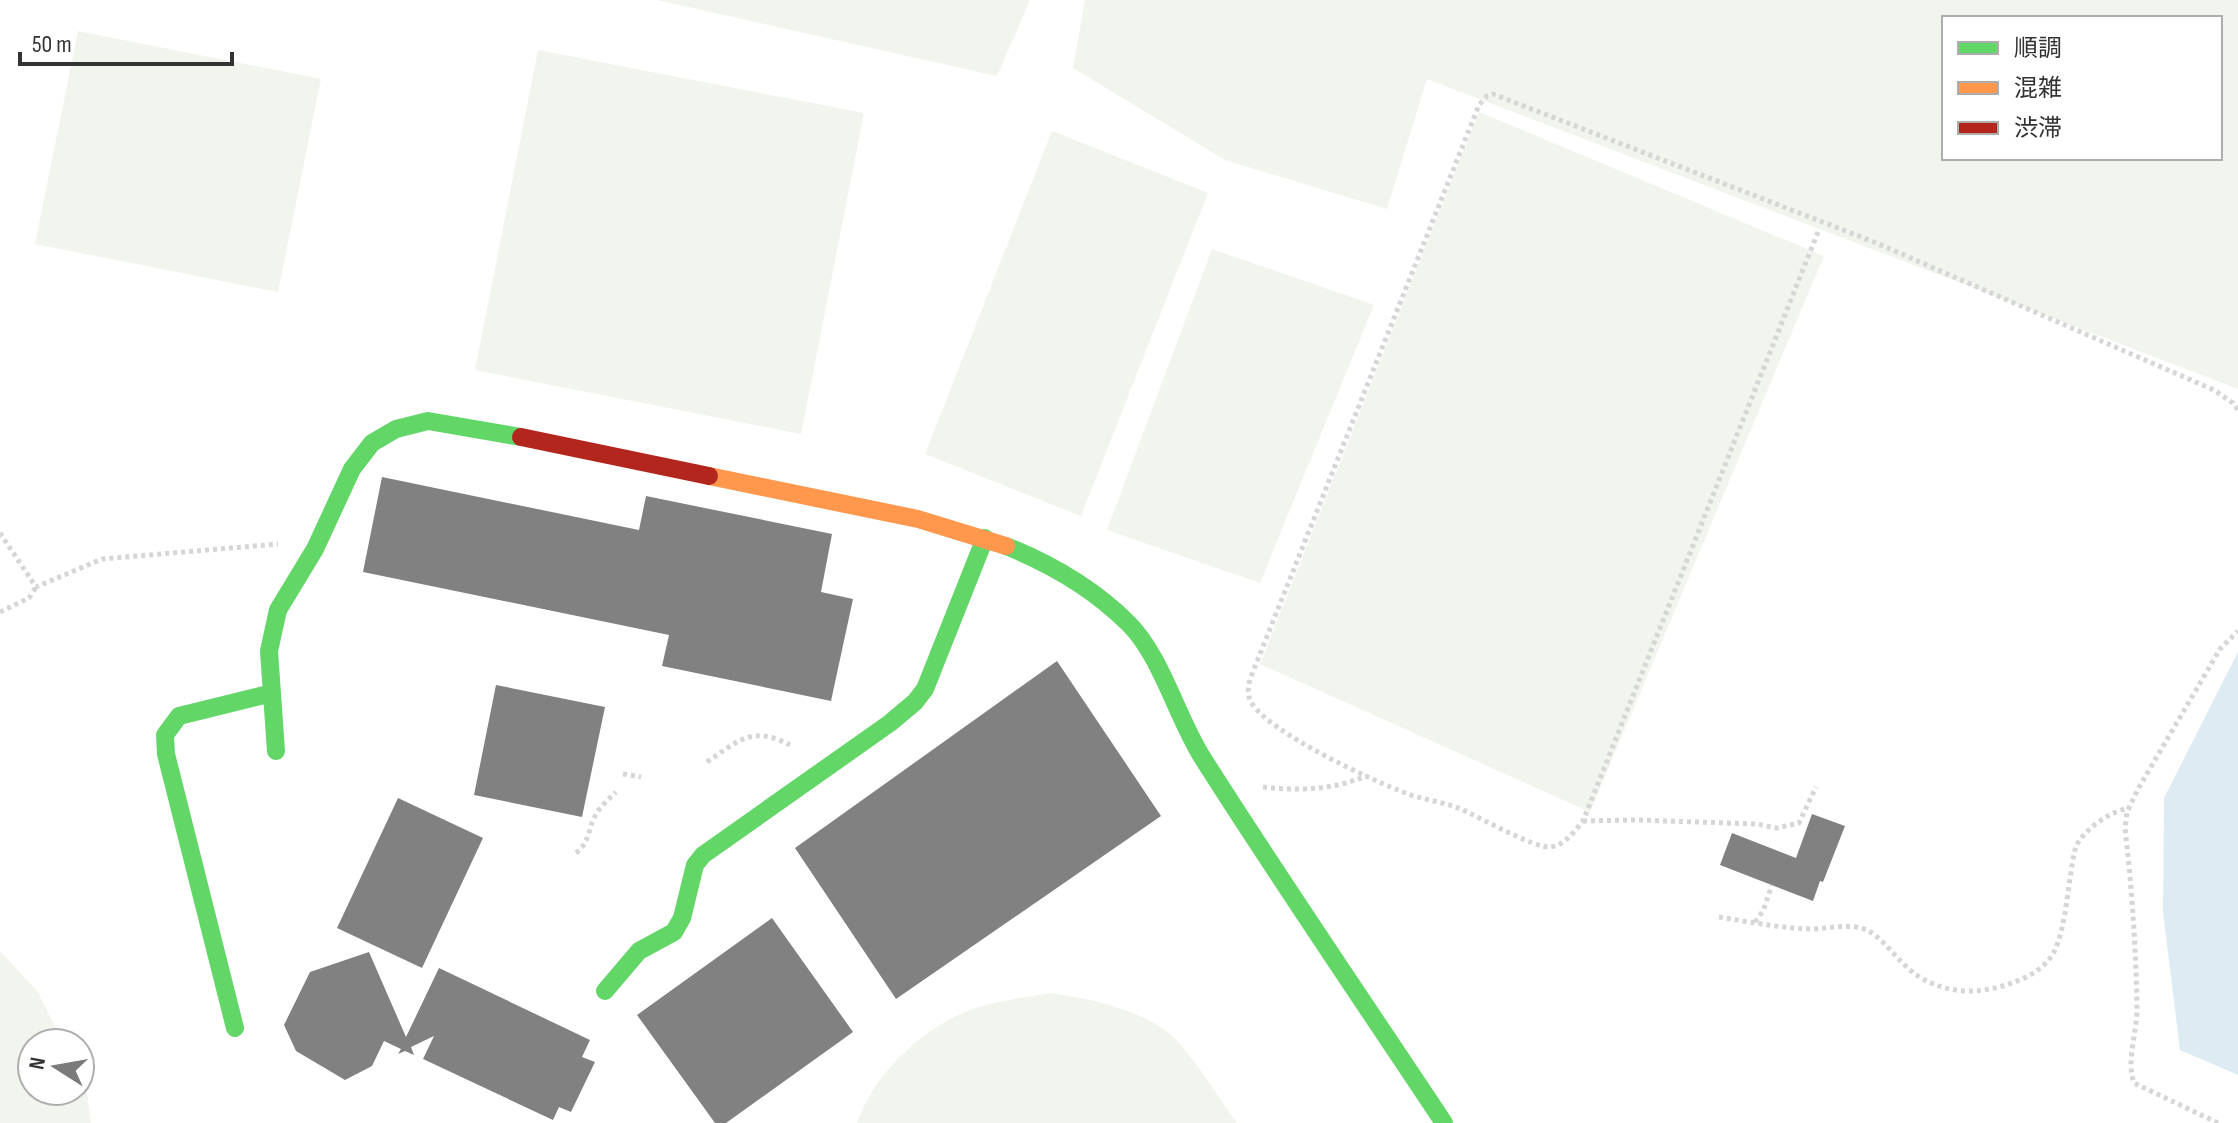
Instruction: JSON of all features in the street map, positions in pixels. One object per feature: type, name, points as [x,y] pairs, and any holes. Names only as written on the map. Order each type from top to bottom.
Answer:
[{"type":"street","points":[[276,751],[269,651],[278,610],[315,549],[352,469],[372,443],[396,429],[428,421],[481,429],[918,519],[985,538],[1035,558],[1091,591],[1131,626],[1158,668],[1186,731],[1225,793],[1444,1123]]},
{"type":"street","points":[[605,991],[639,951],[674,932],[682,918],[695,865],[703,855],[915,702],[925,689],[985,538]]},
{"type":"street","points":[[235,1028],[166,754],[165,735],[179,716],[272,693]]},
{"type":"path","points":[[1818,232],[1583,821],[1570,837],[1552,847],[1536,844],[1456,807],[1409,794],[1287,734],[1252,704],[1247,691],[1261,650],[1473,120],[1487,96],[1493,94],[1874,242],[2214,390],[2238,410]]},
{"type":"path","points":[[0,533],[36,587]]},
{"type":"path","points":[[0,612],[29,598],[36,587],[102,559],[284,544],[315,549]]},
{"type":"path","points":[[2218,1123],[2134,1083],[2131,1073],[2137,1016],[2136,935],[2125,828],[2129,808],[2220,649],[2238,631]]},
{"type":"path","points":[[707,762],[746,736],[764,737],[790,745]]},
{"type":"path","points":[[623,774],[641,777]]},
{"type":"path","points":[[1225,793],[1250,785],[1326,788],[1367,776]]},
{"type":"path","points":[[1583,821],[1757,824],[1777,828],[1799,823],[1816,787]]},
{"type":"path","points":[[576,853],[589,836],[599,809],[616,792]]},
{"type":"path","points":[[1719,917],[1810,929],[1849,926],[1866,929],[1878,936],[1915,975],[1936,986],[1961,992],[1986,991],[2030,975],[2046,964],[2055,951],[2061,931],[2076,846],[2082,835],[2096,824],[2129,808]]},
{"type":"path","points":[[1754,923],[1763,911],[1772,885]]},
{"type":"shaded area","points":[[657,0],[1030,0],[997,76]]},
{"type":"shaded area","points":[[1085,0],[2238,0],[2238,389],[1427,79],[1387,209],[1225,160],[1073,68]]},
{"type":"shaded area","points":[[78,31],[321,79],[278,292],[35,244]]},
{"type":"shaded area","points":[[538,50],[864,113],[801,434],[475,370]]},
{"type":"shaded area","points":[[1479,112],[1824,256],[1590,812],[1260,664]]},
{"type":"shaded area","points":[[1052,131],[1208,193],[1081,516],[925,454]]},
{"type":"shaded area","points":[[1212,249],[1374,305],[1260,583],[1107,530]]},
{"type":"shaded area","points":[[2238,652],[2238,1075],[2180,1050],[2163,912],[2164,798]]},
{"type":"shaded area","points":[[0,951],[38,992],[55,1027],[16,1027],[16,1107],[89,1107],[91,1123],[0,1123]]},
{"type":"shaded area","points":[[1052,993],[1120,1008],[1166,1031],[1194,1061],[1237,1123],[857,1123],[866,1103],[890,1067],[940,1025],[979,1007]]},
{"type":"building","points":[[382,477],[639,530],[646,496],[832,534],[821,592],[853,599],[831,701],[662,666],[669,635],[363,572]]},
{"type":"building","points":[[1057,661],[1161,816],[896,999],[795,848]]},
{"type":"building","points":[[496,685],[605,707],[582,817],[474,795]]},
{"type":"building","points":[[398,798],[483,838],[422,968],[337,928]]},
{"type":"building","points":[[1812,814],[1845,826],[1813,901],[1720,865],[1732,833],[1796,858]]},
{"type":"building","points":[[772,918],[853,1032],[726,1123],[715,1123],[637,1015]]},
{"type":"building","points":[[369,952],[406,1037],[439,968],[590,1040],[582,1057],[595,1062],[571,1112],[559,1107],[553,1120],[423,1059],[434,1036],[411,1047],[414,1055],[405,1051],[398,1054],[401,1049],[384,1041],[372,1066],[345,1080],[296,1051],[284,1025],[310,972]]},
{"type":"traffic: fast","points":[[276,751],[269,651],[278,610],[315,549],[352,469],[372,443],[396,429],[428,421],[521,437]]},
{"type":"traffic: fast","points":[[605,991],[639,951],[674,932],[682,918],[695,865],[703,855],[915,702],[925,689],[985,538]]},
{"type":"traffic: fast","points":[[1006,546],[1055,569],[1087,589],[1116,611],[1140,637],[1160,670],[1202,757],[1444,1123]]},
{"type":"traffic: fast","points":[[235,1028],[166,754],[165,735],[179,716],[272,693]]},
{"type":"traffic: slow","points":[[709,476],[918,519],[1006,546]]},
{"type":"traffic: jam","points":[[521,437],[709,476]]}]
